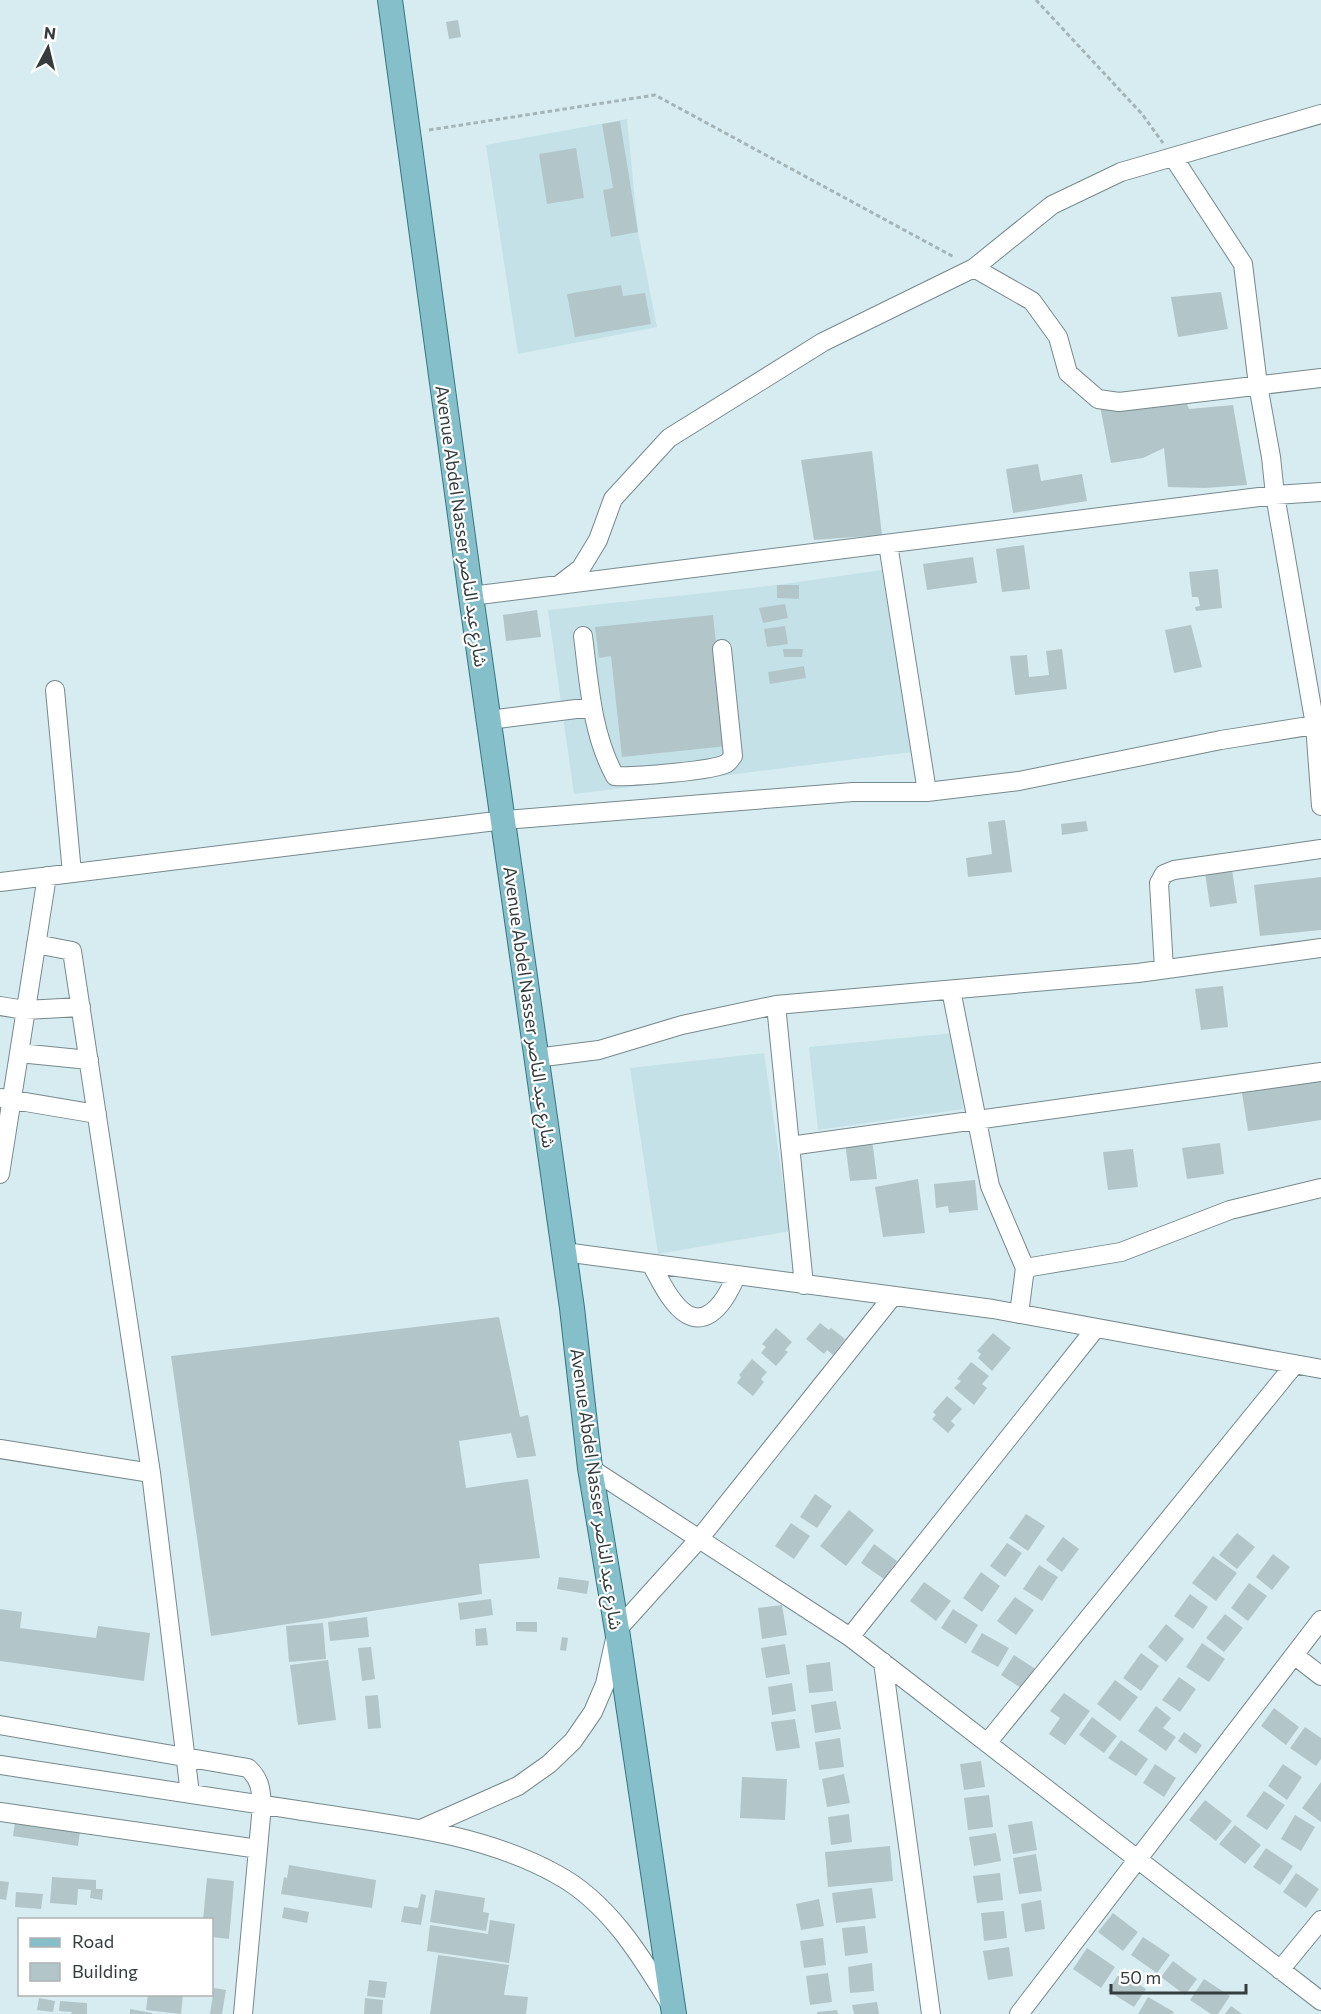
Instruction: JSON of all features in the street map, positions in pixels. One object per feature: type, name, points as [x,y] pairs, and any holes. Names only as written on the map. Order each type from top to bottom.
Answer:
[{"type":"main road","name":"Avenue Abdel Nasser شارع عبد الناصر","points":[[390,0],[471,596],[564,1252],[590,1468],[617,1630],[674,2011]]},
{"type":"street","points":[[558,585],[580,568],[586,559],[598,540],[613,500],[669,438],[823,342],[974,268],[1052,205],[1120,172],[1321,114]]},
{"type":"street","points":[[1173,157],[1243,264],[1275,495],[1318,725],[1321,806]]},
{"type":"street","points":[[974,268],[1032,302],[1058,337],[1068,373],[1098,399],[1119,402],[1321,378]]},
{"type":"street","points":[[471,596],[1275,495],[1321,492]]},
{"type":"street","points":[[888,544],[927,792]]},
{"type":"street","points":[[583,636],[592,706],[608,764],[615,776],[643,776],[710,768],[726,764],[733,756],[722,649]]},
{"type":"street","points":[[54,690],[72,873]]},
{"type":"street","points":[[489,720],[592,706]]},
{"type":"street","points":[[0,882],[504,820],[853,792],[927,792],[1019,781],[1221,740],[1318,725]]},
{"type":"street","points":[[1164,969],[1159,882],[1164,874],[1174,870],[1321,849]]},
{"type":"street","points":[[0,1173],[6,1099],[19,1053],[47,876]]},
{"type":"street","points":[[36,944],[72,951],[151,1473],[190,1794]]},
{"type":"street","points":[[537,1058],[599,1050],[682,1025],[776,1005],[1164,969],[1321,948]]},
{"type":"street","points":[[951,990],[990,1186],[1025,1268],[1019,1314]]},
{"type":"street","points":[[776,1005],[804,1285]]},
{"type":"street","points":[[0,1006],[25,1010],[81,1007]]},
{"type":"street","points":[[19,1053],[89,1060]]},
{"type":"street","points":[[790,1146],[1321,1072]]},
{"type":"street","points":[[6,1099],[97,1114]]},
{"type":"street","points":[[1025,1268],[1120,1252],[1230,1210],[1321,1188]]},
{"type":"street","points":[[564,1252],[1019,1314],[1321,1369]]},
{"type":"street","points":[[651,1264],[673,1302],[684,1313],[695,1317],[707,1316],[722,1305],[736,1276]]},
{"type":"street","points":[[421,1829],[518,1786],[549,1764],[573,1741],[593,1712],[605,1684],[617,1630],[699,1539],[893,1296]]},
{"type":"street","points":[[850,1637],[1096,1328]]},
{"type":"street","points":[[987,1743],[1295,1364]]},
{"type":"street","points":[[0,1449],[151,1473]]},
{"type":"street","points":[[590,1468],[850,1637],[1321,2001]]},
{"type":"street","points":[[1027,2012],[1138,1860],[1321,1620]]},
{"type":"street","points":[[1294,1655],[1321,1676]]},
{"type":"street","points":[[883,1662],[931,2014]]},
{"type":"street","points":[[0,1725],[248,1768],[255,1774],[261,1785],[262,1805],[243,2014]]},
{"type":"street","points":[[0,1765],[421,1829],[516,1855],[558,1874],[586,1894],[615,1923],[645,1962],[674,2011]]},
{"type":"street","points":[[0,1812],[258,1849]]},
{"type":"street","points":[[1280,1970],[1321,1920]]},
{"type":"path","points":[[1036,0],[1142,114],[1173,157]]},
{"type":"path","points":[[410,134],[655,95],[974,268]]},
{"type":"shaded area","points":[[627,119],[638,232],[657,327],[518,354],[486,145]]},
{"type":"shaded area","points":[[882,570],[912,752],[574,794],[548,610],[777,585]]},
{"type":"shaded area","points":[[954,1033],[963,1109],[818,1130],[809,1047]]},
{"type":"shaded area","points":[[764,1053],[790,1231],[658,1254],[630,1068]]},
{"type":"building","points":[[458,20],[461,37],[449,39],[446,22]]},
{"type":"building","points":[[620,121],[638,232],[611,237],[603,190],[613,188],[602,124]]},
{"type":"building","points":[[576,148],[584,198],[547,204],[539,154]]},
{"type":"building","points":[[621,285],[623,296],[645,293],[651,324],[575,337],[567,294]]},
{"type":"building","points":[[1221,292],[1228,329],[1178,337],[1171,297]]},
{"type":"building","points":[[1184,396],[1189,409],[1233,405],[1247,485],[1205,488],[1168,487],[1164,448],[1143,458],[1111,463],[1100,406]]},
{"type":"building","points":[[872,451],[882,535],[814,540],[801,460]]},
{"type":"building","points":[[1038,464],[1041,481],[1082,474],[1087,501],[1013,513],[1006,469]]},
{"type":"building","points":[[1024,545],[1030,589],[1002,592],[996,549]]},
{"type":"building","points":[[973,557],[977,583],[927,590],[923,564]]},
{"type":"building","points":[[1218,569],[1222,608],[1196,611],[1195,607],[1200,606],[1198,597],[1192,597],[1189,572]]},
{"type":"building","points":[[777,585],[799,585],[799,599],[777,598]]},
{"type":"building","points":[[785,604],[788,618],[763,623],[759,608]]},
{"type":"building","points":[[537,610],[541,637],[506,641],[503,615]]},
{"type":"building","points":[[713,615],[727,746],[622,757],[611,656],[599,658],[595,627]]},
{"type":"building","points":[[1191,625],[1202,667],[1174,673],[1165,630]]},
{"type":"building","points":[[785,626],[788,644],[767,647],[764,629]]},
{"type":"building","points":[[783,649],[803,649],[802,657],[784,657]]},
{"type":"building","points":[[1062,649],[1067,689],[1015,695],[1010,656],[1027,655],[1029,677],[1049,675],[1046,651]]},
{"type":"building","points":[[804,666],[806,678],[770,684],[768,672]]},
{"type":"building","points":[[1005,820],[1012,872],[968,877],[966,858],[992,854],[988,822]]},
{"type":"building","points":[[1086,821],[1088,831],[1062,835],[1061,824]]},
{"type":"building","points":[[1231,863],[1237,903],[1210,907],[1204,866]]},
{"type":"building","points":[[1321,877],[1321,930],[1260,936],[1254,885]]},
{"type":"building","points":[[1223,986],[1228,1027],[1201,1030],[1195,989]]},
{"type":"building","points":[[1321,1081],[1321,1120],[1248,1131],[1242,1093]]},
{"type":"building","points":[[872,1139],[877,1179],[850,1181],[845,1142]]},
{"type":"building","points":[[1220,1143],[1224,1174],[1187,1179],[1182,1148]]},
{"type":"building","points":[[1133,1149],[1138,1187],[1108,1190],[1103,1152]]},
{"type":"building","points":[[918,1179],[925,1233],[883,1237],[875,1187]]},
{"type":"building","points":[[975,1180],[978,1210],[949,1213],[948,1206],[936,1208],[934,1184]]},
{"type":"building","points":[[499,1317],[520,1417],[528,1415],[536,1456],[517,1458],[511,1433],[459,1441],[466,1488],[528,1479],[540,1558],[479,1564],[482,1594],[211,1636],[171,1356]]},
{"type":"building","points":[[820,1323],[845,1339],[833,1355],[827,1350],[824,1354],[806,1339]]},
{"type":"building","points":[[776,1328],[792,1342],[785,1350],[788,1352],[776,1366],[761,1353],[766,1347],[762,1344]]},
{"type":"building","points":[[993,1333],[1011,1348],[992,1371],[978,1358],[981,1354],[977,1351]]},
{"type":"building","points":[[752,1359],[767,1372],[761,1379],[764,1382],[753,1396],[737,1383],[741,1377],[739,1375]]},
{"type":"building","points":[[971,1362],[989,1376],[982,1384],[987,1388],[974,1405],[954,1388],[961,1381],[957,1379]]},
{"type":"building","points":[[947,1396],[962,1409],[951,1421],[955,1425],[948,1433],[932,1419],[936,1415],[933,1412]]},
{"type":"building","points":[[815,1494],[832,1506],[817,1528],[800,1517]]},
{"type":"building","points":[[849,1510],[874,1530],[846,1566],[820,1546]]},
{"type":"building","points":[[1026,1514],[1045,1526],[1028,1551],[1009,1538]]},
{"type":"building","points":[[791,1523],[810,1536],[794,1559],[775,1546]]},
{"type":"building","points":[[1237,1533],[1255,1547],[1237,1569],[1219,1555]]},
{"type":"building","points":[[1063,1537],[1079,1549],[1062,1572],[1046,1560]]},
{"type":"building","points":[[1007,1543],[1022,1553],[1005,1577],[990,1566]]},
{"type":"building","points":[[874,1544],[897,1561],[884,1579],[861,1563]]},
{"type":"building","points":[[1273,1554],[1290,1567],[1272,1590],[1256,1577]]},
{"type":"building","points":[[1213,1556],[1237,1573],[1216,1601],[1192,1583]]},
{"type":"building","points":[[1039,1565],[1058,1577],[1042,1601],[1023,1589]]},
{"type":"building","points":[[981,1572],[1000,1586],[982,1612],[963,1598]]},
{"type":"building","points":[[559,1577],[589,1581],[587,1594],[557,1589]]},
{"type":"building","points":[[924,1582],[951,1601],[936,1621],[910,1601]]},
{"type":"building","points":[[1249,1583],[1267,1596],[1248,1621],[1231,1608]]},
{"type":"building","points":[[1190,1594],[1208,1607],[1193,1629],[1174,1616]]},
{"type":"building","points":[[1015,1597],[1034,1610],[1016,1635],[997,1621]]},
{"type":"building","points":[[491,1599],[493,1615],[460,1620],[458,1603]]},
{"type":"building","points":[[782,1605],[787,1635],[762,1639],[758,1608]]},
{"type":"building","points":[[0,1609],[22,1612],[20,1628],[96,1638],[98,1626],[150,1633],[144,1681],[0,1661]]},
{"type":"building","points":[[953,1609],[978,1625],[966,1644],[941,1628]]},
{"type":"building","points":[[1225,1614],[1243,1628],[1224,1652],[1206,1638]]},
{"type":"building","points":[[367,1617],[369,1637],[330,1641],[328,1622]]},
{"type":"building","points":[[516,1622],[537,1622],[537,1632],[516,1631]]},
{"type":"building","points":[[323,1623],[326,1659],[289,1662],[286,1626]]},
{"type":"building","points":[[1166,1624],[1184,1639],[1166,1662],[1148,1647]]},
{"type":"building","points":[[486,1628],[488,1645],[476,1646],[475,1629]]},
{"type":"building","points":[[982,1633],[1009,1648],[998,1667],[971,1652]]},
{"type":"building","points":[[562,1637],[568,1638],[566,1651],[560,1650]]},
{"type":"building","points":[[1202,1643],[1225,1659],[1209,1682],[1186,1667]]},
{"type":"building","points":[[785,1644],[790,1674],[766,1678],[761,1648]]},
{"type":"building","points":[[371,1647],[375,1679],[362,1681],[358,1648]]},
{"type":"building","points":[[1141,1653],[1159,1666],[1141,1691],[1123,1678]]},
{"type":"building","points":[[1014,1655],[1037,1670],[1024,1690],[1001,1675]]},
{"type":"building","points":[[328,1660],[336,1720],[298,1725],[290,1665]]},
{"type":"building","points":[[830,1662],[833,1691],[809,1693],[806,1665]]},
{"type":"building","points":[[1179,1677],[1196,1689],[1180,1712],[1162,1700]]},
{"type":"building","points":[[1115,1680],[1138,1697],[1120,1721],[1097,1704]]},
{"type":"building","points":[[792,1683],[796,1711],[772,1715],[768,1687]]},
{"type":"building","points":[[1064,1693],[1090,1711],[1065,1745],[1049,1734],[1060,1718],[1050,1711]]},
{"type":"building","points":[[378,1695],[381,1728],[368,1729],[365,1696]]},
{"type":"building","points":[[836,1701],[841,1729],[815,1733],[811,1705]]},
{"type":"building","points":[[1156,1706],[1171,1718],[1163,1728],[1176,1737],[1166,1751],[1138,1731]]},
{"type":"building","points":[[1274,1708],[1299,1727],[1286,1745],[1261,1726]]},
{"type":"building","points":[[1092,1717],[1117,1736],[1104,1753],[1079,1735]]},
{"type":"building","points":[[795,1719],[800,1748],[776,1751],[771,1722]]},
{"type":"building","points":[[1305,1727],[1321,1738],[1321,1759],[1316,1766],[1290,1748]]},
{"type":"building","points":[[1184,1732],[1202,1745],[1196,1754],[1178,1741]]},
{"type":"building","points":[[840,1738],[844,1767],[819,1770],[815,1742]]},
{"type":"building","points":[[1121,1740],[1148,1759],[1136,1776],[1108,1758]]},
{"type":"building","points":[[981,1761],[985,1787],[964,1790],[960,1764]]},
{"type":"building","points":[[1155,1764],[1176,1778],[1164,1797],[1143,1783]]},
{"type":"building","points":[[1283,1764],[1302,1777],[1287,1800],[1268,1786]]},
{"type":"building","points":[[844,1774],[850,1803],[827,1807],[822,1779]]},
{"type":"building","points":[[742,1777],[787,1779],[785,1820],[740,1818]]},
{"type":"building","points":[[1321,1782],[1321,1822],[1302,1808]]},
{"type":"building","points":[[1264,1791],[1285,1805],[1267,1830],[1246,1816]]},
{"type":"building","points":[[989,1795],[993,1827],[968,1830],[964,1798]]},
{"type":"building","points":[[1205,1800],[1232,1821],[1216,1841],[1189,1820]]},
{"type":"building","points":[[849,1814],[852,1842],[831,1845],[828,1817]]},
{"type":"building","points":[[1295,1815],[1315,1827],[1301,1851],[1281,1839]]},
{"type":"building","points":[[1032,1821],[1037,1850],[1013,1854],[1008,1825]]},
{"type":"building","points":[[15,1822],[80,1832],[78,1846],[13,1836]]},
{"type":"building","points":[[1235,1825],[1261,1845],[1245,1864],[1219,1844]]},
{"type":"building","points":[[996,1833],[1001,1861],[974,1866],[969,1837]]},
{"type":"building","points":[[890,1846],[893,1881],[828,1887],[825,1852]]},
{"type":"building","points":[[1266,1848],[1293,1866],[1280,1885],[1253,1867]]},
{"type":"building","points":[[1036,1854],[1042,1891],[1019,1894],[1013,1858]]},
{"type":"building","points":[[289,1865],[376,1880],[372,1908],[281,1894]]},
{"type":"building","points":[[1000,1873],[1003,1900],[977,1903],[973,1876]]},
{"type":"building","points":[[1296,1873],[1319,1889],[1306,1908],[1283,1892]]},
{"type":"building","points":[[52,1877],[96,1880],[96,1889],[103,1889],[102,1900],[90,1898],[91,1890],[78,1889],[77,1905],[50,1903]]},
{"type":"building","points":[[207,1878],[234,1881],[229,1939],[213,1937],[213,1918],[203,1918]]},
{"type":"building","points":[[0,1881],[9,1882],[6,1900],[0,1899]]},
{"type":"building","points":[[872,1888],[876,1918],[836,1923],[832,1893]]},
{"type":"building","points":[[435,1890],[485,1898],[483,1912],[489,1913],[486,1931],[430,1922]]},
{"type":"building","points":[[16,1892],[43,1894],[41,1909],[15,1907]]},
{"type":"building","points":[[421,1894],[426,1895],[421,1925],[401,1922],[404,1906],[418,1908]]},
{"type":"building","points":[[819,1899],[824,1926],[801,1930],[796,1904]]},
{"type":"building","points":[[1041,1900],[1045,1929],[1025,1932],[1021,1904]]},
{"type":"building","points":[[284,1907],[309,1912],[307,1923],[282,1918]]},
{"type":"building","points":[[1004,1911],[1007,1938],[984,1941],[981,1913]]},
{"type":"building","points":[[1113,1913],[1138,1932],[1123,1951],[1098,1932]]},
{"type":"building","points":[[490,1920],[515,1924],[509,1963],[427,1951],[430,1925],[488,1934]]},
{"type":"building","points":[[865,1926],[868,1953],[845,1956],[842,1928]]},
{"type":"building","points":[[1143,1937],[1170,1955],[1157,1973],[1131,1955]]},
{"type":"building","points":[[823,1938],[826,1965],[804,1968],[800,1941]]},
{"type":"building","points":[[1009,1947],[1013,1976],[988,1980],[983,1951]]},
{"type":"building","points":[[1087,1948],[1115,1967],[1101,1988],[1073,1969]]},
{"type":"building","points":[[438,1955],[509,1965],[504,1995],[528,1997],[526,2014],[430,2014]]},
{"type":"building","points":[[1173,1961],[1197,1979],[1185,1995],[1161,1977]]},
{"type":"building","points":[[872,1963],[874,1991],[850,1993],[848,1967]]},
{"type":"building","points":[[1120,1972],[1146,1989],[1134,2007],[1108,1991]]},
{"type":"building","points":[[828,1973],[832,2002],[810,2005],[806,1976]]},
{"type":"building","points":[[1204,1979],[1230,1996],[1218,2014],[1211,2014],[1190,2000]]},
{"type":"building","points":[[369,1980],[387,1982],[385,1998],[367,1996]]},
{"type":"building","points":[[214,1988],[226,1990],[222,2014],[210,2014]]},
{"type":"building","points":[[148,1996],[183,1996],[181,2014],[146,2010]]},
{"type":"building","points":[[1148,1997],[1174,2012],[1172,2014],[1138,2014]]},
{"type":"building","points":[[39,1998],[55,2001],[53,2012],[37,2010]]},
{"type":"building","points":[[365,1998],[383,2000],[382,2014],[364,2014]]},
{"type":"building","points":[[60,2001],[87,2003],[87,2014],[59,2011]]},
{"type":"building","points":[[877,2002],[879,2014],[854,2014],[852,2005]]},
{"type":"building","points":[[1231,2006],[1242,2014],[1225,2014]]},
{"type":"building","points":[[130,2009],[152,2013],[152,2014],[130,2014]]},
{"type":"building","points":[[837,2010],[838,2014],[817,2014],[817,2012]]}]
